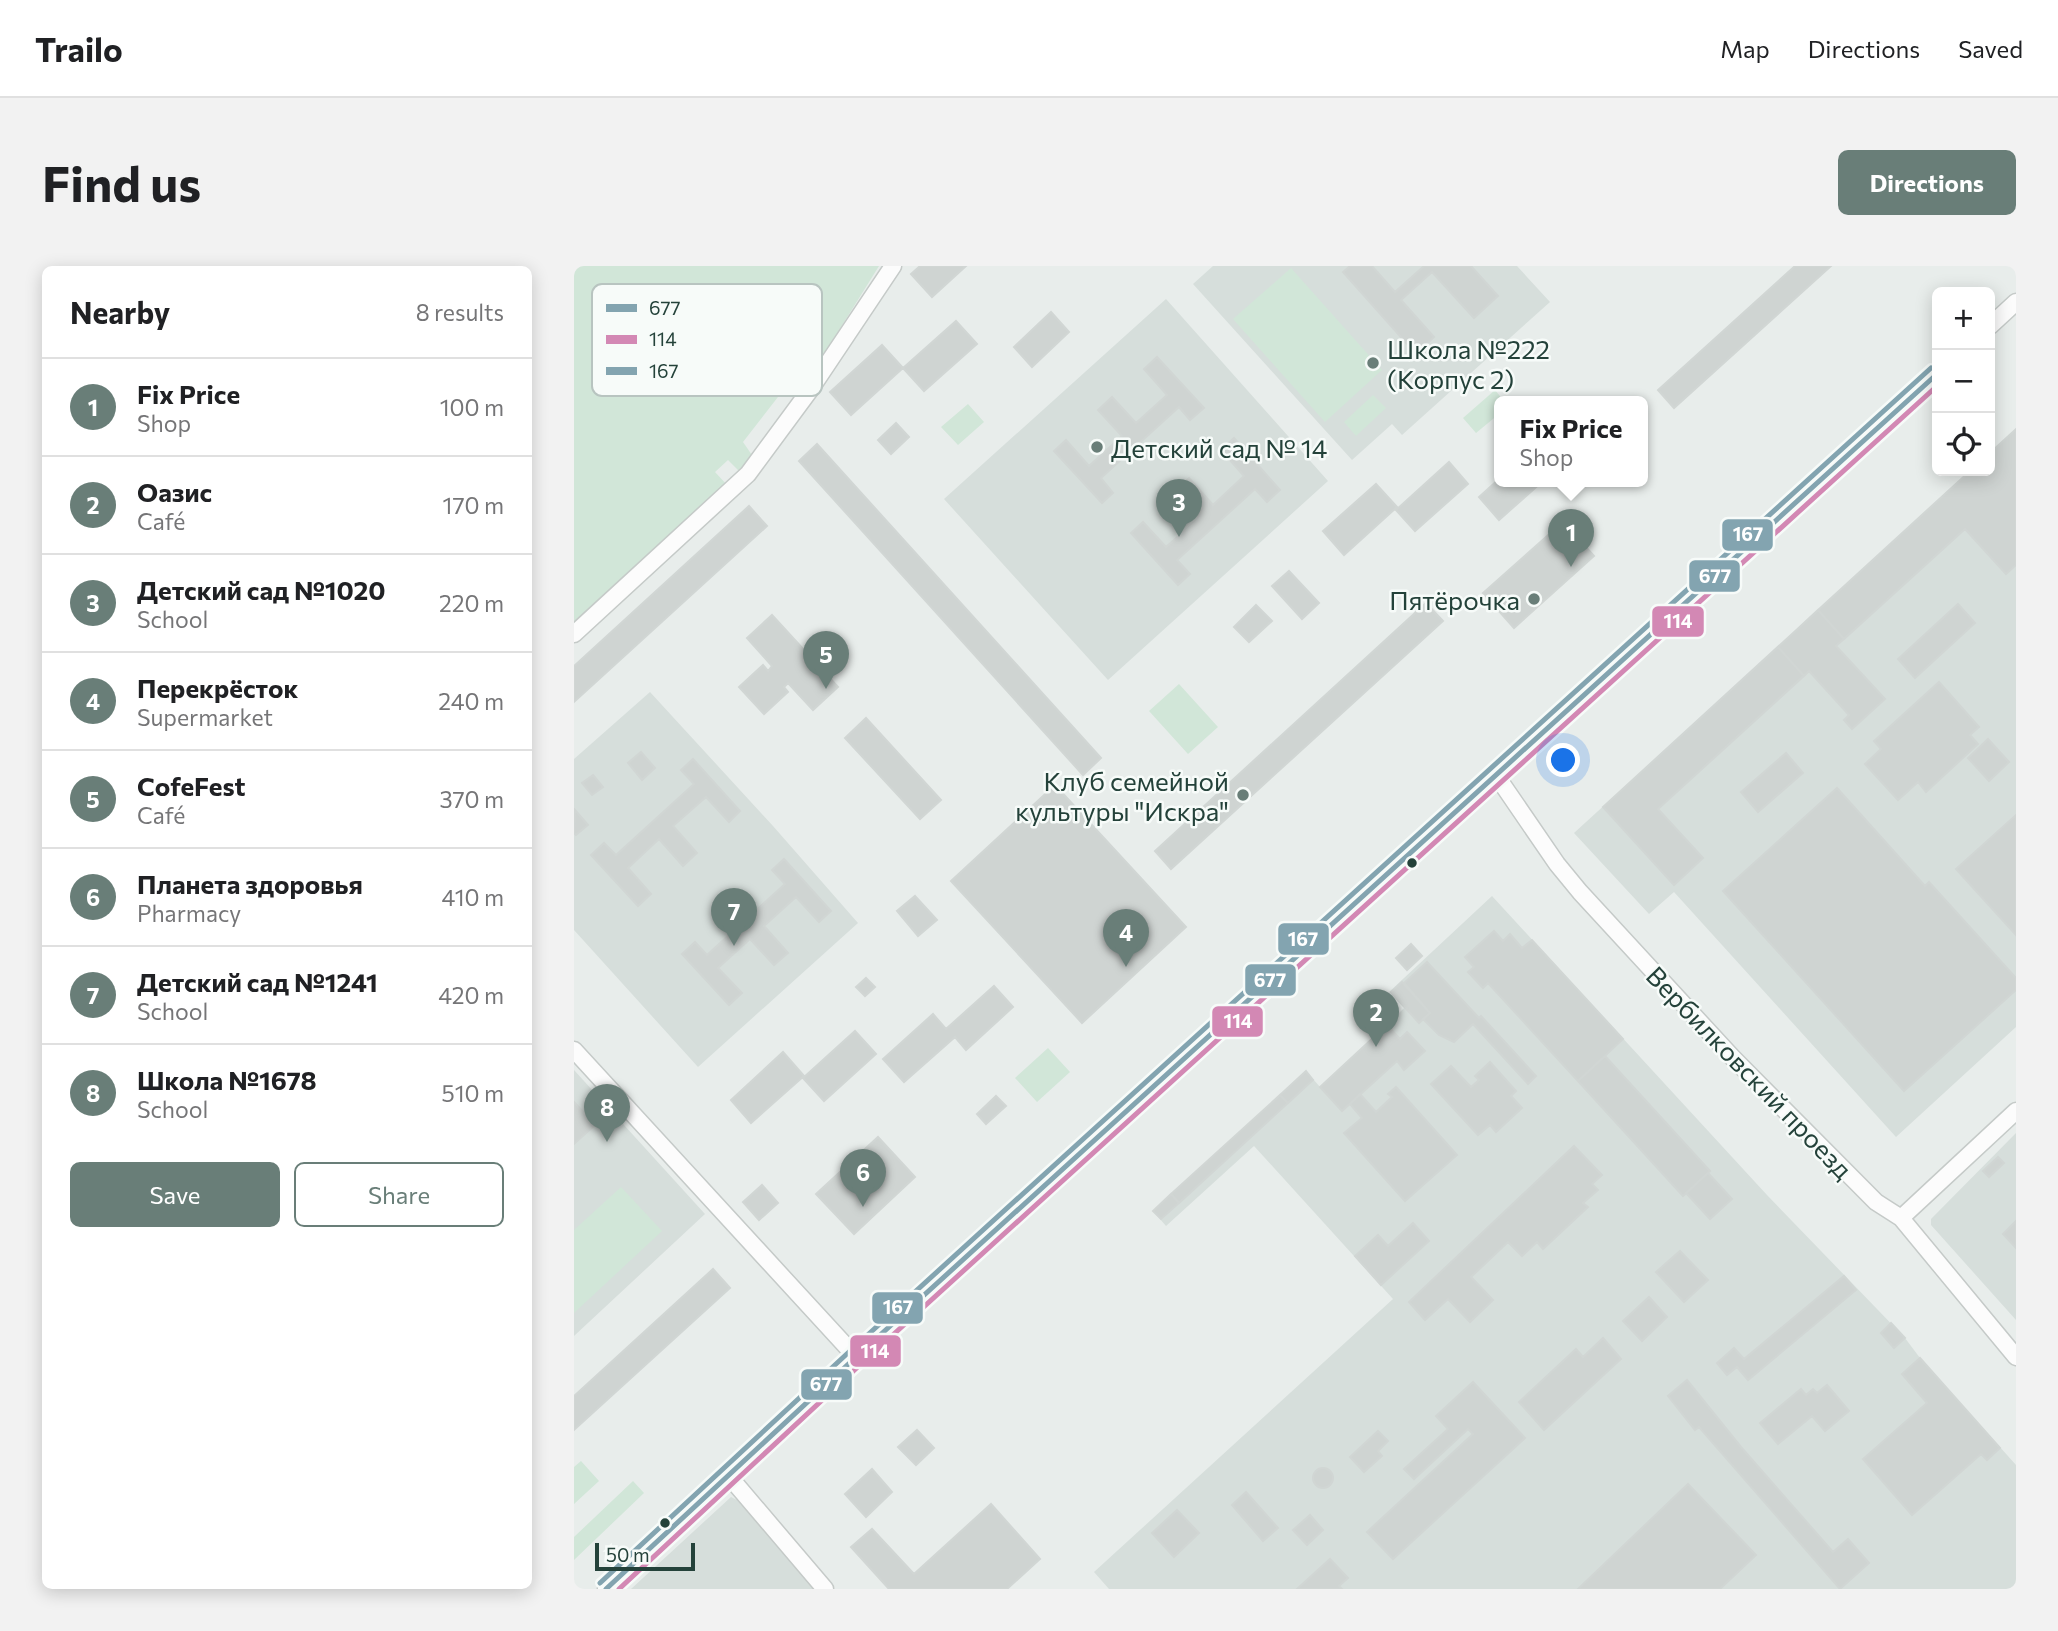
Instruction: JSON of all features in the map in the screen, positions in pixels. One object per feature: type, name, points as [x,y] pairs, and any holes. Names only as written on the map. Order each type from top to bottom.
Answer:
[{"type":"street","points":[[822,372],[892,266]]},
{"type":"street","points":[[1995,321],[2016,302]]},
{"type":"street","points":[[606,1589],[856,1357],[1932,379]]},
{"type":"street","points":[[574,634],[748,474],[806,396]]},
{"type":"street","name":"Вербилковский проезд","points":[[1496,775],[1557,864],[1661,981],[1732,1058],[1850,1177],[1876,1202],[1901,1218],[2016,1357]]},
{"type":"street","points":[[574,1050],[856,1357]]},
{"type":"street","points":[[1901,1218],[2016,1111]]},
{"type":"street","points":[[728,1475],[825,1589]]},
{"type":"shaded area","name":"Школа №222 (Корпус 2)","points":[[1213,266],[1517,266],[1550,302],[1402,435],[1392,424],[1352,460],[1193,284]]},
{"type":"shaded area","points":[[1166,299],[1328,481],[1108,680],[944,499]]},
{"type":"shaded area","points":[[2016,429],[2016,1027],[1896,1137],[1674,892],[1649,914],[1574,833],[1965,476],[1995,476],[1995,448]]},
{"type":"shaded area","points":[[650,692],[858,923],[698,1067],[574,930],[574,759]]},
{"type":"shaded area","points":[[1492,896],[1767,1195],[1905,1338],[2016,1465],[2016,1589],[1109,1589],[1094,1572],[1393,1299],[1254,1146],[1166,1226],[1153,1211],[1306,1071],[1320,1087],[1387,1025],[1404,1008],[1389,992]]},
{"type":"shaded area","points":[[574,1070],[705,1214],[574,1336]]},
{"type":"shaded area","points":[[2016,1133],[2016,1320],[1931,1225],[1931,1219]]},
{"type":"shaded area","points":[[731,1497],[737,1500],[815,1589],[631,1589]]},
{"type":"green space","points":[[574,266],[879,266],[822,358],[822,284],[592,284],[592,396],[779,396],[743,442],[754,458],[742,474],[728,460],[715,472],[728,486],[574,629]]},
{"type":"green space","points":[[1291,268],[1382,370],[1325,422],[1233,319]]},
{"type":"green space","points":[[1495,390],[1500,396],[1494,396],[1494,418],[1476,433],[1463,418]]},
{"type":"green space","points":[[1373,395],[1386,408],[1356,436],[1344,422]]},
{"type":"green space","points":[[968,404],[984,422],[958,445],[941,427]]},
{"type":"green space","points":[[1179,684],[1218,727],[1188,754],[1149,711]]},
{"type":"green space","points":[[1048,1048],[1070,1072],[1037,1102],[1015,1078]]},
{"type":"green space","points":[[621,1187],[662,1231],[574,1313],[574,1230]]},
{"type":"green space","points":[[581,1461],[599,1481],[574,1504],[574,1467]]},
{"type":"green space","points":[[633,1481],[644,1493],[574,1560],[574,1537]]},
{"type":"building","points":[[920,266],[966,266],[932,297],[911,274]]},
{"type":"building","points":[[1350,266],[1372,266],[1395,292],[1424,266],[1471,266],[1498,296],[1474,318],[1432,272],[1401,300],[1434,337],[1416,354],[1343,272]]},
{"type":"building","points":[[1795,266],[1831,266],[1674,408],[1658,390]]},
{"type":"building","points":[[1051,312],[1069,332],[1032,367],[1014,347]]},
{"type":"building","points":[[956,321],[977,344],[924,391],[903,368]]},
{"type":"building","points":[[882,345],[903,368],[851,415],[830,392]]},
{"type":"building","points":[[1157,357],[1204,408],[1190,420],[1179,407],[1101,478],[1113,493],[1102,503],[1054,451],[1066,440],[1089,466],[1122,436],[1098,410],[1112,397],[1136,423],[1167,395],[1144,369]]},
{"type":"building","points":[[896,423],[909,437],[891,454],[878,440]]},
{"type":"building","points":[[2016,429],[2016,565],[2006,574],[1965,529],[1836,646],[1885,699],[1852,729],[1844,720],[1849,715],[1809,671],[1658,809],[1703,858],[1674,885],[1603,807],[1965,476],[1995,476],[1995,448]]},
{"type":"building","points":[[2016,429],[2016,565],[2006,574],[1965,529],[1844,639],[1818,610],[1965,476],[1995,476],[1995,448]]},
{"type":"building","points":[[1234,438],[1280,490],[1267,502],[1255,489],[1177,560],[1190,574],[1178,585],[1131,533],[1143,522],[1166,547],[1199,518],[1175,491],[1189,478],[1213,505],[1244,476],[1221,450]]},
{"type":"building","points":[[817,444],[1101,758],[1083,775],[799,461]]},
{"type":"building","points":[[1449,462],[1468,484],[1415,531],[1396,510]]},
{"type":"building","points":[[1376,484],[1397,507],[1344,555],[1323,531]]},
{"type":"building","points":[[1494,484],[1494,487],[1536,487],[1499,520],[1479,497]]},
{"type":"building","points":[[749,506],[767,526],[574,702],[574,666]]},
{"type":"building","points":[[1563,522],[1594,556],[1514,628],[1483,593]]},
{"type":"building","points":[[1289,571],[1319,603],[1302,619],[1272,586]]},
{"type":"building","points":[[1426,603],[1443,621],[1171,869],[1155,851]]},
{"type":"building","points":[[1958,604],[1975,623],[1915,678],[1898,659]]},
{"type":"building","points":[[1256,605],[1272,621],[1249,642],[1234,627]]},
{"type":"building","points":[[1818,610],[1844,639],[1836,646],[1885,699],[1852,729],[1844,720],[1849,715],[1809,671],[1804,676],[1778,647]]},
{"type":"building","points":[[772,615],[838,687],[813,710],[788,683],[784,687],[788,692],[764,714],[739,687],[763,665],[768,671],[772,666],[747,638]]},
{"type":"building","points":[[1778,647],[1804,676],[1658,809],[1703,858],[1674,885],[1603,807]]},
{"type":"building","points":[[1939,682],[1979,727],[1970,735],[1978,744],[1926,792],[1918,782],[1898,800],[1865,764],[1881,749],[1874,741]]},
{"type":"building","points":[[866,718],[941,800],[920,819],[845,738]]},
{"type":"building","points":[[1988,739],[2009,762],[1989,781],[1968,758]]},
{"type":"building","points":[[641,752],[655,768],[642,780],[628,763]]},
{"type":"building","points":[[1786,753],[1803,773],[1758,812],[1741,792]]},
{"type":"building","points":[[693,759],[740,811],[729,822],[706,797],[673,826],[697,853],[683,866],[659,839],[628,868],[651,894],[638,906],[591,855],[604,843],[616,855],[694,784],[681,770]]},
{"type":"building","points":[[593,775],[603,787],[592,795],[582,783]]},
{"type":"building","points":[[1055,785],[1186,927],[1082,1023],[951,881]]},
{"type":"building","points":[[1837,788],[1925,886],[1929,882],[2016,978],[2016,990],[1904,1091],[1723,891]]},
{"type":"building","points":[[575,810],[588,825],[576,835],[574,833]]},
{"type":"building","points":[[2016,815],[2016,935],[1956,869]]},
{"type":"building","points":[[784,859],[831,911],[819,922],[796,897],[764,926],[788,953],[774,965],[750,939],[718,968],[742,993],[729,1005],[682,954],[695,942],[707,955],[785,884],[772,870]]},
{"type":"building","points":[[915,896],[937,920],[918,936],[897,911]]},
{"type":"building","points":[[1494,931],[1503,941],[1510,934],[1522,948],[1532,940],[1623,1039],[1578,1081],[1488,983],[1483,988],[1468,972],[1474,967],[1465,957]]},
{"type":"building","points":[[1411,944],[1422,956],[1407,970],[1396,958]]},
{"type":"building","points":[[1427,962],[1536,1076],[1528,1084],[1473,1024],[1454,1042],[1439,1035],[1423,1019],[1430,1013],[1404,983]]},
{"type":"building","points":[[866,978],[875,987],[865,996],[856,987]]},
{"type":"building","points":[[1402,982],[1430,1013],[1419,1023],[1391,992]]},
{"type":"building","points":[[994,986],[1013,1007],[966,1050],[955,1037],[904,1082],[883,1059],[933,1014],[946,1029]]},
{"type":"building","points":[[1387,1025],[1400,1039],[1407,1032],[1425,1051],[1404,1070],[1397,1061],[1342,1111],[1320,1087]]},
{"type":"building","points":[[855,1031],[876,1054],[824,1101],[803,1078]]},
{"type":"building","points":[[783,1052],[804,1076],[751,1123],[731,1100]]},
{"type":"building","points":[[1605,1056],[1710,1171],[1683,1196],[1578,1081]]},
{"type":"building","points":[[1490,1062],[1516,1091],[1511,1096],[1522,1108],[1496,1132],[1490,1125],[1478,1135],[1431,1084],[1451,1066],[1471,1087],[1479,1080],[1475,1076]]},
{"type":"building","points":[[1306,1071],[1313,1080],[1288,1103],[1280,1095]]},
{"type":"building","points":[[1396,1087],[1457,1155],[1405,1201],[1344,1133],[1362,1118],[1350,1104],[1360,1094],[1376,1112],[1392,1097],[1388,1094]]},
{"type":"building","points":[[1280,1095],[1288,1103],[1179,1203],[1171,1194]]},
{"type":"building","points":[[996,1096],[1006,1106],[986,1124],[977,1114]]},
{"type":"building","points":[[574,1102],[595,1125],[574,1144]]},
{"type":"building","points":[[878,1137],[915,1177],[854,1234],[816,1194]]},
{"type":"building","points":[[1574,1146],[1602,1175],[1592,1184],[1598,1190],[1583,1203],[1588,1207],[1543,1249],[1537,1242],[1522,1256],[1508,1242],[1471,1277],[1493,1300],[1470,1322],[1448,1299],[1425,1320],[1409,1302]]},
{"type":"building","points":[[1998,1157],[2004,1163],[1989,1177],[1983,1171]]},
{"type":"building","points":[[1708,1173],[1732,1199],[1710,1219],[1686,1193]]},
{"type":"building","points":[[762,1185],[778,1203],[759,1220],[743,1202]]},
{"type":"building","points":[[1171,1194],[1179,1203],[1161,1219],[1153,1211]]},
{"type":"building","points":[[2016,1221],[2016,1248],[2003,1234]]},
{"type":"building","points":[[1413,1223],[1429,1241],[1381,1285],[1355,1256],[1378,1235],[1388,1246]]},
{"type":"building","points":[[1680,1251],[1708,1280],[1684,1302],[1656,1272]]},
{"type":"building","points":[[713,1269],[730,1288],[574,1430],[574,1396]]},
{"type":"building","points":[[1844,1276],[1856,1290],[1748,1380],[1737,1367],[1727,1375],[1717,1363],[1734,1348],[1744,1359]]},
{"type":"building","points":[[1649,1297],[1667,1317],[1642,1341],[1623,1321]]},
{"type":"building","points":[[1891,1323],[1905,1338],[1894,1348],[1881,1333]]},
{"type":"building","points":[[1603,1338],[1621,1359],[1544,1430],[1519,1402],[1576,1349],[1583,1357]]},
{"type":"building","points":[[1920,1358],[2000,1448],[1987,1460],[1981,1454],[1912,1515],[1863,1459],[1927,1403],[1902,1374]]},
{"type":"building","points":[[1687,1380],[1741,1447],[1833,1552],[1848,1539],[1869,1563],[1840,1589],[1699,1427],[1695,1430],[1668,1396]]},
{"type":"building","points":[[1473,1382],[1525,1438],[1393,1559],[1367,1532],[1473,1434],[1468,1429],[1414,1479],[1404,1469],[1448,1429],[1436,1416]]},
{"type":"building","points":[[1827,1385],[1849,1411],[1825,1431],[1812,1416],[1778,1444],[1760,1423],[1801,1389],[1806,1395],[1813,1389],[1817,1393]]},
{"type":"building","points":[[917,1430],[934,1448],[916,1465],[898,1447]]},
{"type":"building","points":[[1378,1431],[1388,1441],[1378,1451],[1382,1456],[1364,1472],[1350,1457]]},
{"type":"building","points":[[1319,1468],[1327,1468],[1333,1478],[1327,1488],[1319,1488],[1313,1482],[1313,1474]]},
{"type":"building","points":[[872,1469],[892,1492],[866,1517],[845,1494]]},
{"type":"building","points":[[1688,1484],[1756,1555],[1720,1589],[1578,1589]]},
{"type":"building","points":[[1246,1492],[1278,1528],[1263,1541],[1232,1505]]},
{"type":"building","points":[[991,1504],[1040,1559],[1007,1589],[889,1589],[851,1547],[872,1529],[914,1574]]},
{"type":"building","points":[[1177,1510],[1199,1533],[1174,1557],[1152,1533]]},
{"type":"building","points":[[1310,1515],[1323,1530],[1307,1545],[1293,1530]]},
{"type":"building","points":[[1330,1559],[1348,1578],[1339,1586],[1342,1589],[1297,1589]]},
{"type":"transit line","name":"167","points":[[600,1583],[850,1351],[1931,368]]},
{"type":"transit line","name":"677","points":[[606,1589],[856,1357],[1932,379]]},
{"type":"transit line","name":"114","points":[[619,1589],[862,1363],[1932,391]]},
{"type":"place","name":"Школа №222 (Корпус 2)","points":[[1373,363]]},
{"type":"place","name":"Детский сад № 14","points":[[1097,447]]},
{"type":"place","name":"Детский сад №1020","points":[[1179,537]]},
{"type":"place","name":"Fix Price","points":[[1571,567]]},
{"type":"place","name":"Пятёрочка","points":[[1534,599]]},
{"type":"place","name":"CofeFest","points":[[826,689]]},
{"type":"place","name":"Клуб семейной культуры \"Искра\"","points":[[1243,795]]},
{"type":"place","name":"Детский сад №1241","points":[[734,946]]},
{"type":"place","name":"Перекрёсток","points":[[1126,967]]},
{"type":"place","name":"Оазис","points":[[1376,1047]]},
{"type":"place","name":"Школа №1678","points":[[607,1142]]},
{"type":"place","name":"Планета здоровья","points":[[863,1207]]}]
